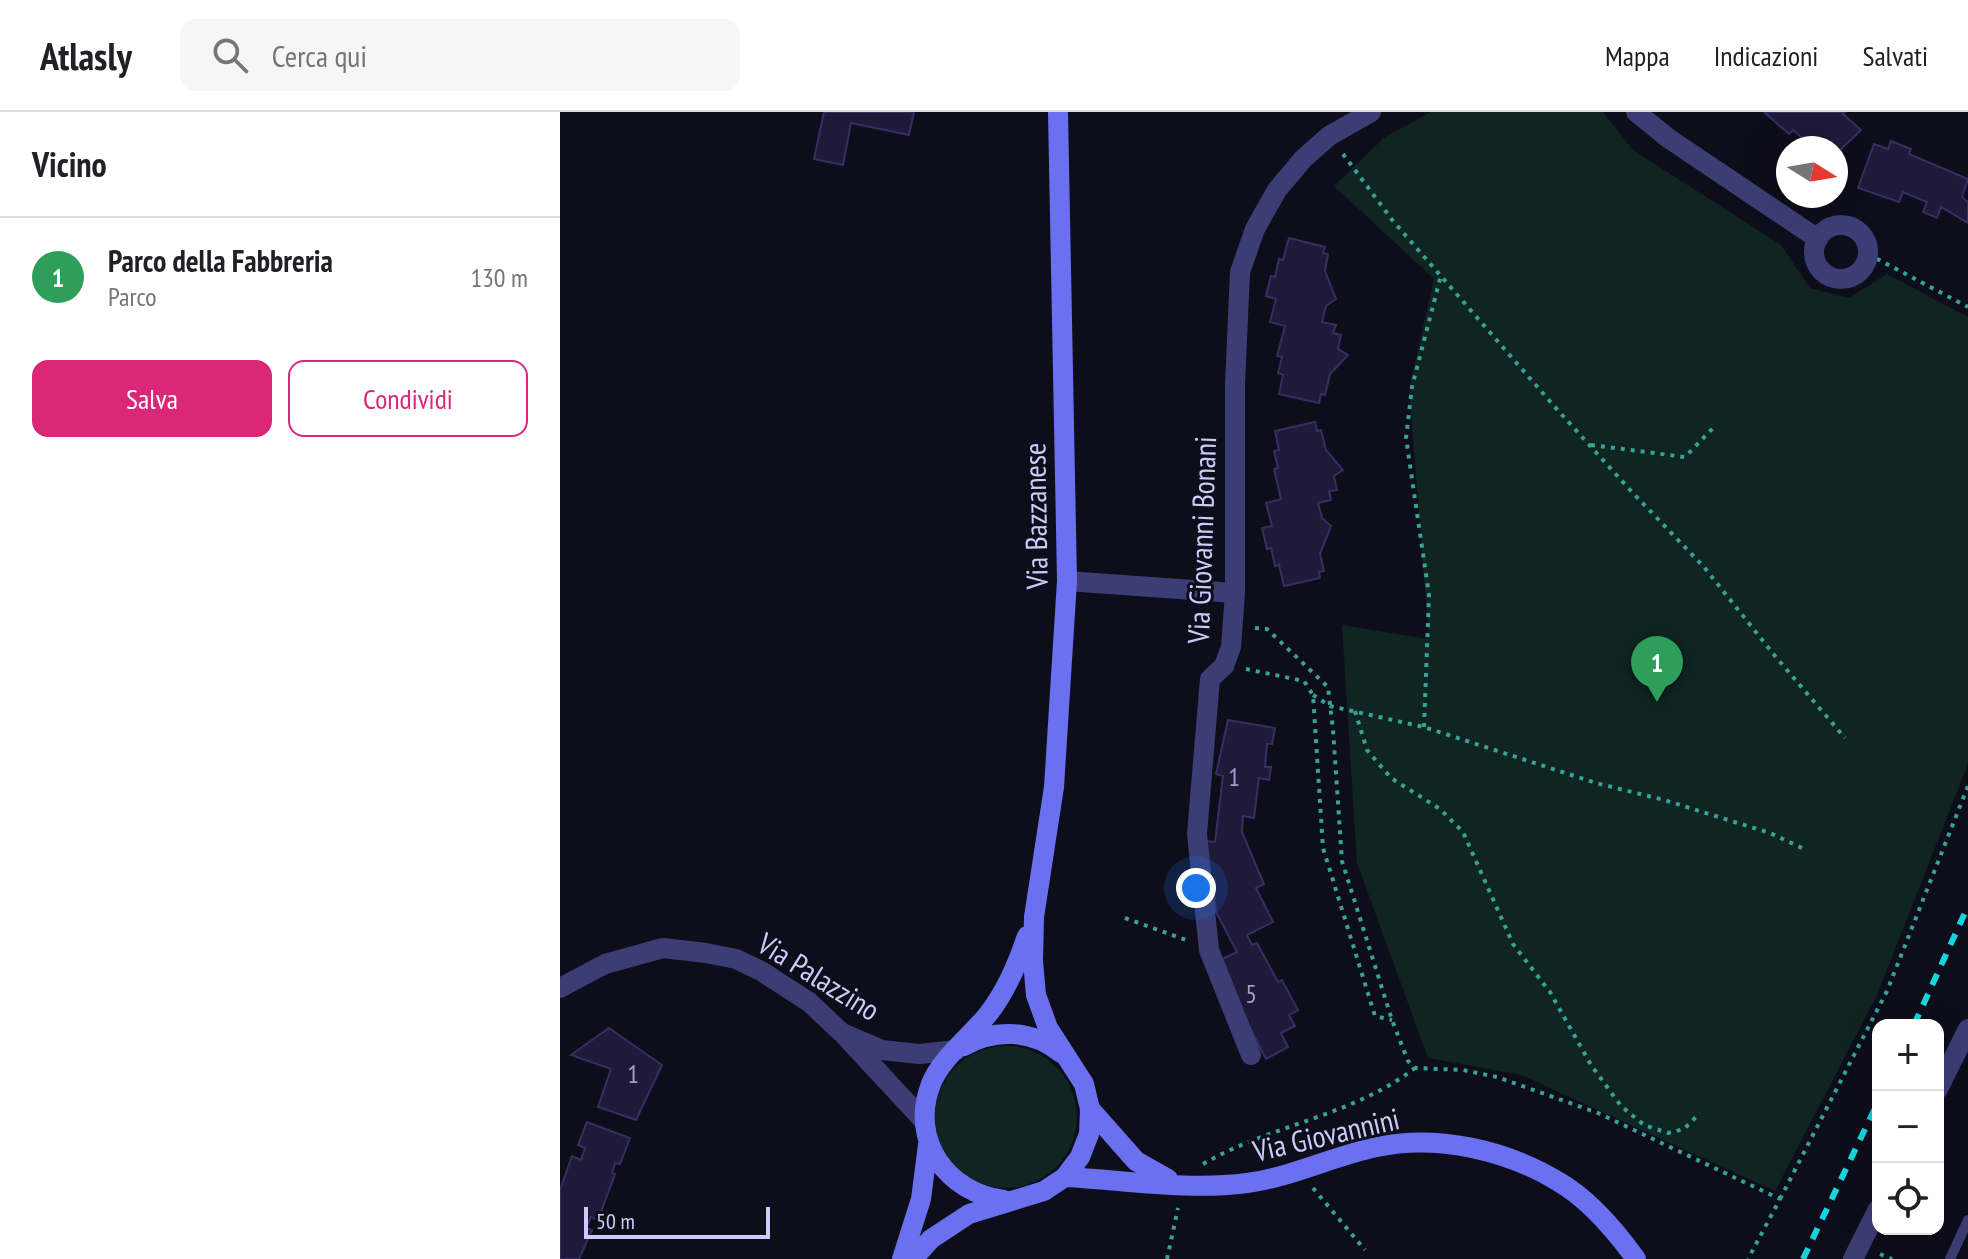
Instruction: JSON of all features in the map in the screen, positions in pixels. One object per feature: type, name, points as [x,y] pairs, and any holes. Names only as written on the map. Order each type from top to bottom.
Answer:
[{"type":"main road","name":"Via Bazzanese","points":[[1058,112],[1067,581],[1054,787],[1034,917],[1033,961],[1036,995],[1048,1028],[1084,1084],[1090,1109],[1089,1134],[1080,1157],[1065,1177]]},
{"type":"main road","name":"Via Bazzanese","points":[[902,1259],[921,1199],[926,1101],[932,1082],[943,1064],[991,1011],[1009,982],[1034,917]]},
{"type":"main road","name":"Via Bazzanese","points":[[957,1050],[990,1035],[1008,1033],[1043,1041],[1071,1063]]},
{"type":"main road","points":[[1090,1109],[1136,1161],[1153,1173],[1183,1185]]},
{"type":"main road","points":[[926,1131],[944,1171],[963,1187],[986,1197],[1020,1199]]},
{"type":"main road","name":"Via Giovannini","points":[[1065,1177],[1183,1185],[1247,1183],[1298,1172],[1381,1146],[1436,1142],[1524,1164],[1560,1182],[1596,1211],[1636,1259]]},
{"type":"main road","points":[[913,1259],[931,1239],[969,1214],[1044,1191],[1065,1177]]},
{"type":"street","name":"Via Giovanni Bonani","points":[[1251,1055],[1208,944],[1197,834],[1210,679],[1224,666],[1231,647],[1233,625],[1235,369],[1240,272],[1255,229],[1277,190],[1303,159],[1329,136],[1371,112]]},
{"type":"street","points":[[1636,112],[1668,138],[1818,239]]},
{"type":"street","points":[[1832,227],[1850,227],[1864,237],[1868,254],[1858,274],[1848,279],[1836,279],[1825,274],[1816,262],[1815,247],[1818,239],[1832,227]]},
{"type":"street","points":[[1067,581],[1235,593]]},
{"type":"street","name":"Via Palazzino","points":[[560,988],[605,964],[663,948],[706,953],[736,959],[761,971],[809,1002],[842,1033],[882,1050],[919,1054],[957,1050]]},
{"type":"street","points":[[1944,1077],[1968,1029]]},
{"type":"street","points":[[842,1033],[926,1131]]},
{"type":"street","points":[[1853,1259],[1872,1221]]},
{"type":"lane","points":[[1950,1259],[1968,1220]]},
{"type":"path","points":[[1329,136],[1393,221],[1589,445],[1704,567],[1845,738]]},
{"type":"path","points":[[1868,254],[1968,307]]},
{"type":"path","points":[[1424,727],[1429,595],[1406,438],[1412,387],[1441,275]]},
{"type":"path","points":[[1589,445],[1685,457],[1714,427]]},
{"type":"path","points":[[1233,625],[1267,629],[1328,687],[1342,861],[1392,1020],[1408,1061],[1415,1068]]},
{"type":"path","points":[[1224,666],[1304,681],[1313,695],[1330,706],[1424,727],[1596,783],[1664,800],[1770,833],[1802,848]]},
{"type":"path","points":[[1313,695],[1323,848],[1375,1016],[1392,1020]]},
{"type":"path","points":[[1355,711],[1367,750],[1391,778],[1440,809],[1463,832],[1513,944],[1550,992],[1591,1065],[1621,1106],[1644,1125],[1668,1133],[1684,1129],[1700,1113]]},
{"type":"path","points":[[1748,1259],[1887,991],[1968,786]]},
{"type":"path","points":[[1125,918],[1187,940],[1208,944]]},
{"type":"path","points":[[1167,1259],[1183,1185],[1204,1162],[1364,1099],[1395,1083],[1415,1068],[1463,1070],[1511,1082],[1598,1113],[1780,1199]]},
{"type":"path","points":[[1298,1172],[1365,1250]]},
{"type":"green space","points":[[1431,112],[1603,112],[1633,150],[1781,245],[1810,288],[1849,298],[1887,274],[1968,317],[1968,764],[1877,995],[1775,1191],[1521,1075],[1428,1058],[1357,863],[1342,625],[1429,639],[1409,389],[1434,279],[1334,186],[1385,137]]},
{"type":"green space","points":[[1006,1046],[1033,1051],[1057,1066],[1072,1090],[1077,1117],[1072,1144],[1057,1168],[1033,1183],[1006,1188],[979,1183],[955,1168],[940,1144],[935,1117],[940,1090],[955,1066],[979,1051]]},
{"type":"building","points":[[824,112],[914,112],[909,135],[851,123],[843,165],[814,159]]},
{"type":"building","points":[[1764,112],[1845,112],[1843,114],[1861,130],[1848,142],[1848,136],[1800,136],[1793,130],[1789,134]]},
{"type":"building","points":[[1891,141],[1911,149],[1909,154],[1968,179],[1962,197],[1968,202],[1968,223],[1941,207],[1937,218],[1923,212],[1927,202],[1903,192],[1899,202],[1858,188],[1874,144],[1888,149]]},
{"type":"building","points":[[1289,238],[1325,247],[1323,253],[1328,254],[1325,271],[1336,299],[1326,306],[1322,322],[1336,325],[1333,333],[1341,335],[1338,349],[1348,355],[1330,374],[1325,395],[1321,394],[1319,403],[1279,394],[1283,375],[1278,373],[1282,357],[1277,356],[1285,326],[1270,322],[1276,299],[1266,296],[1271,276],[1275,277]]},
{"type":"building","points":[[1315,422],[1317,431],[1321,430],[1326,450],[1343,470],[1334,476],[1337,490],[1329,491],[1331,500],[1318,503],[1322,518],[1331,526],[1320,554],[1324,571],[1319,572],[1320,578],[1284,586],[1279,565],[1275,566],[1271,548],[1267,549],[1262,528],[1272,526],[1266,503],[1281,499],[1274,469],[1278,468],[1274,451],[1279,450],[1275,431]]},
{"type":"building","points":[[1228,720],[1275,728],[1272,744],[1267,744],[1265,767],[1271,767],[1269,780],[1259,778],[1254,818],[1243,816],[1242,832],[1264,884],[1256,888],[1273,922],[1247,935],[1252,945],[1257,943],[1278,982],[1282,980],[1298,1010],[1289,1015],[1295,1026],[1281,1033],[1288,1047],[1266,1059],[1224,977],[1220,960],[1237,952],[1216,912],[1213,886],[1206,885],[1204,841],[1215,842],[1223,776],[1216,774]]},
{"type":"building","points":[[609,1028],[662,1065],[636,1120],[598,1107],[611,1069],[571,1055]]},
{"type":"building","points":[[587,1122],[630,1138],[620,1164],[615,1163],[612,1173],[615,1174],[598,1220],[591,1217],[586,1228],[592,1230],[579,1259],[560,1259],[560,1190],[572,1156],[581,1160],[585,1148],[578,1145]]},
{"type":"railway","points":[[1917,1019],[1968,906]]},
{"type":"railway","points":[[1803,1259],[1872,1115]]},
{"type":"place","name":"Parco della Fabbreria","points":[[1657,702]]}]
